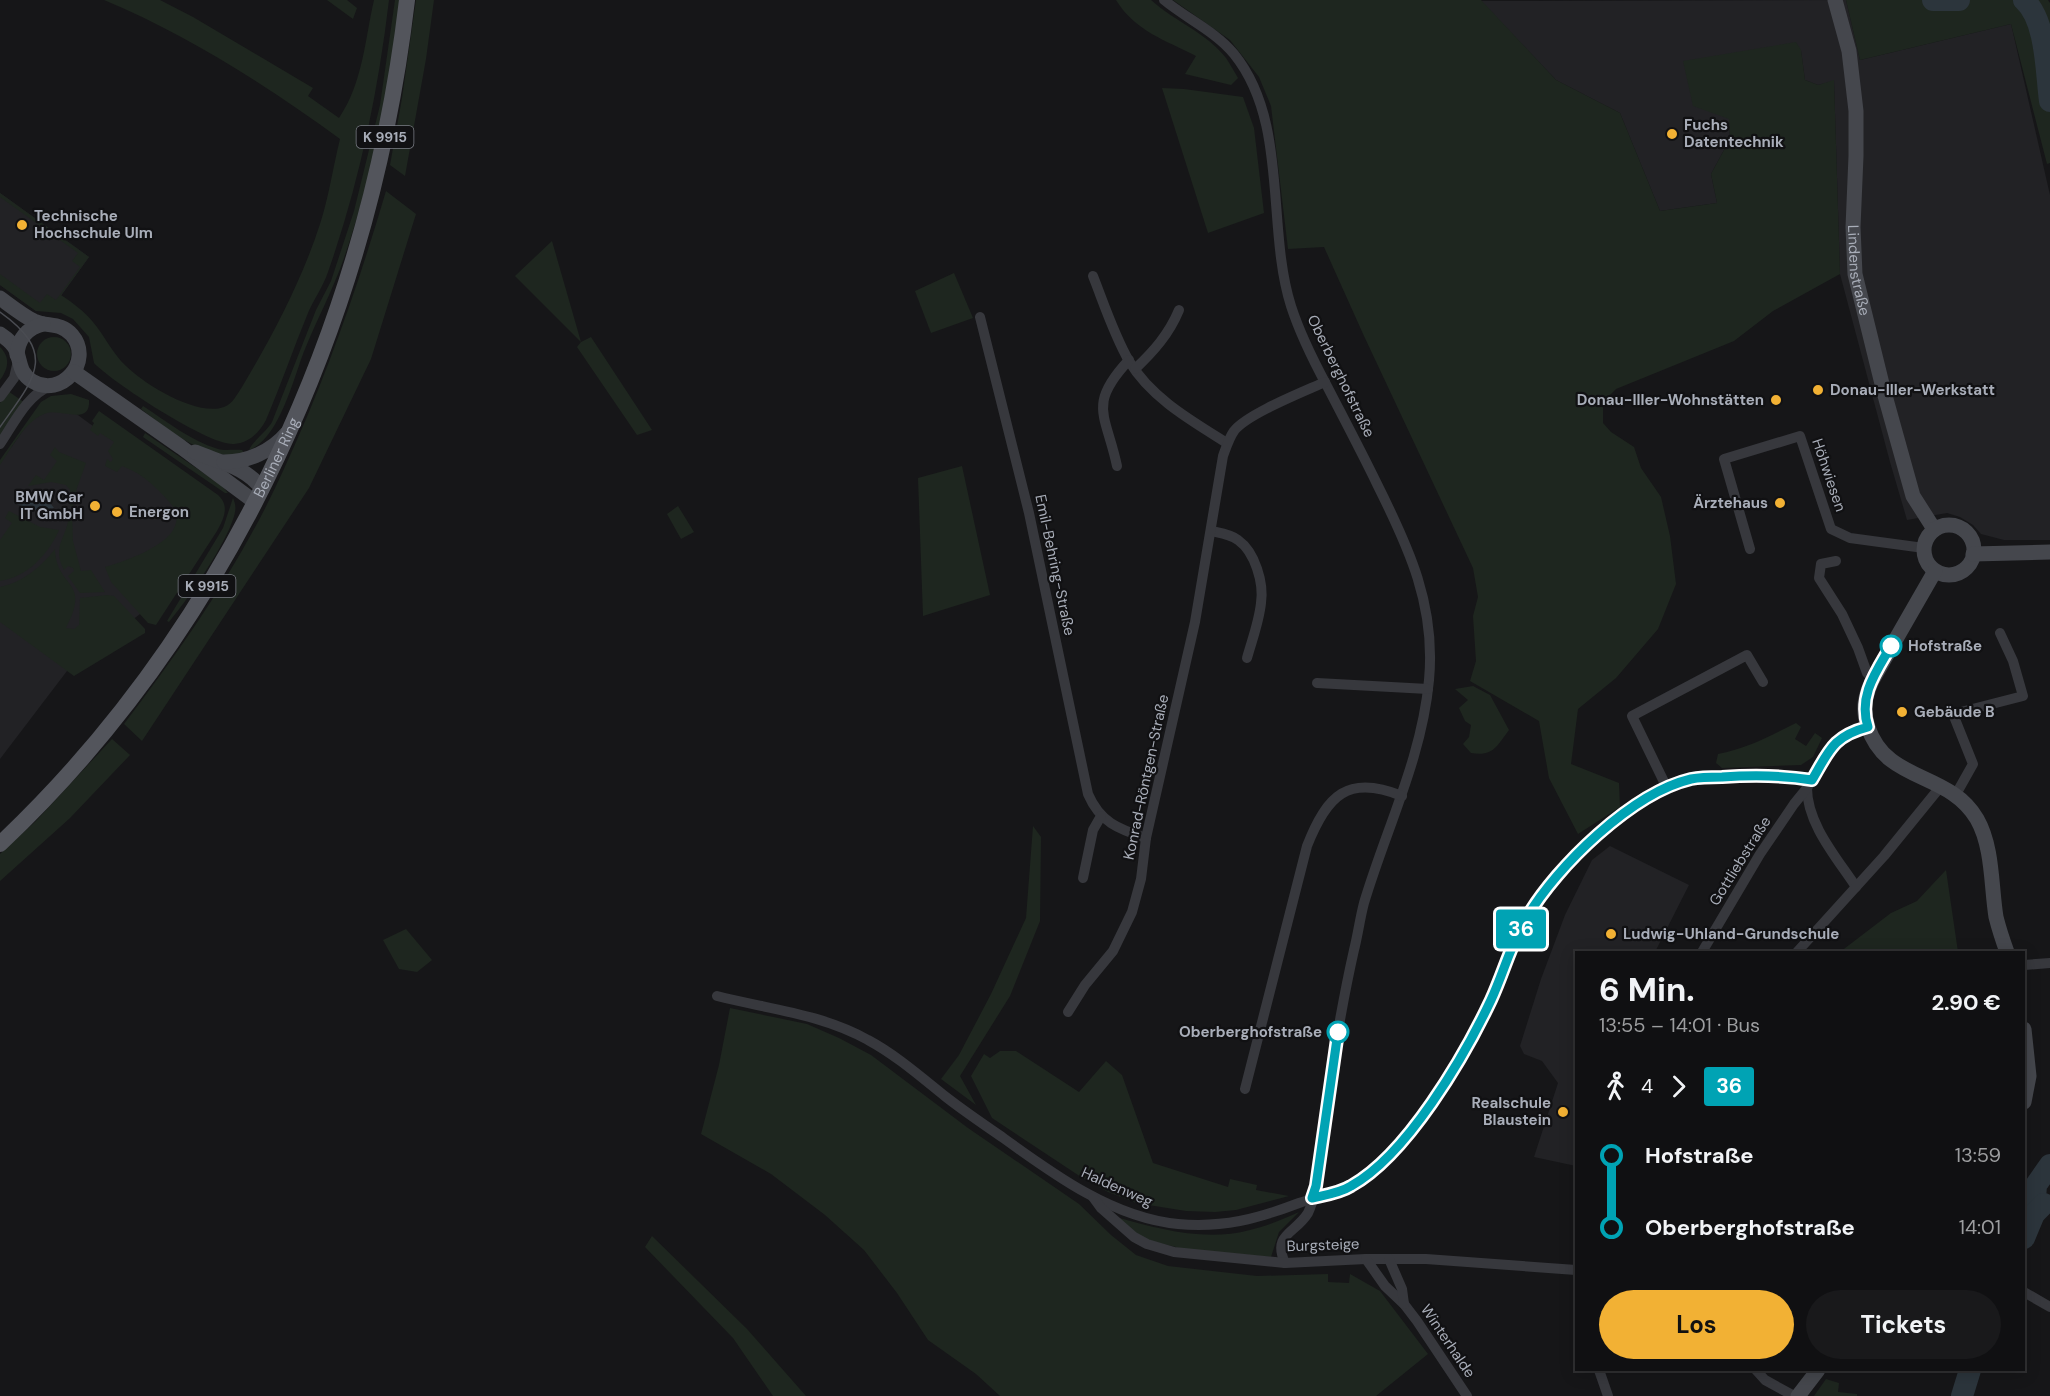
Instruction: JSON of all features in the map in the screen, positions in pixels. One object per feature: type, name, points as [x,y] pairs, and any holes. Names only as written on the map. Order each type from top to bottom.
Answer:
[{"type":"main road","name":"Berliner Ring","points":[[0,843],[69,773],[154,666],[198,603],[258,496],[289,431],[336,314],[363,226],[391,108],[407,0]]},
{"type":"street","name":"Oberberghofstraße","points":[[1164,0],[1226,45],[1244,68],[1253,87],[1260,105],[1268,140],[1289,301],[1301,337],[1397,523],[1416,569],[1430,631],[1428,689],[1415,748],[1402,796],[1364,904],[1348,976],[1328,1095],[1316,1186],[1308,1213],[1281,1243],[1279,1251],[1285,1263]]},
{"type":"street","name":"Lindenstraße","points":[[1835,0],[1849,51],[1856,111],[1857,156],[1853,227],[1855,274],[1910,486],[1934,530]]},
{"type":"street","points":[[1093,276],[1132,365],[1149,387],[1178,412],[1227,443]]},
{"type":"street","points":[[0,298],[27,317],[44,324],[58,325],[67,330],[74,337],[79,351],[74,372],[63,382],[40,391],[0,444]]},
{"type":"street","points":[[1117,466],[1103,418],[1106,390],[1111,379],[1153,352],[1171,329],[1179,310]]},
{"type":"street","name":"Emil-Behring-Straße","points":[[980,317],[1029,513],[1088,794],[1093,806],[1101,816]]},
{"type":"street","points":[[0,397],[14,378],[18,346],[26,333],[44,324]]},
{"type":"street","points":[[0,334],[13,345],[21,370],[31,381],[42,385],[53,385]]},
{"type":"street","points":[[74,372],[181,447],[258,496]]},
{"type":"street","name":"Konrad-Röntgen-Straße","points":[[1068,1012],[1085,985],[1113,951],[1132,912],[1141,879],[1146,838],[1195,622],[1227,443],[1235,430],[1247,419],[1325,382]]},
{"type":"street","points":[[221,462],[240,461],[262,453],[289,431]]},
{"type":"street","name":"Höhwiesen","points":[[1750,549],[1724,459],[1800,436],[1831,529],[1850,538],[1924,548]]},
{"type":"street","points":[[181,447],[247,474],[258,496]]},
{"type":"street","points":[[1942,526],[1958,527],[1970,538],[1973,554],[1971,562],[1959,573],[1943,574],[1928,565],[1924,557],[1924,548],[1929,534],[1934,530],[1942,526]]},
{"type":"street","points":[[1212,531],[1237,539],[1251,555],[1257,570],[1262,602],[1247,658]]},
{"type":"street","points":[[1973,554],[2050,552]]},
{"type":"street","points":[[1836,561],[1821,564],[1819,578],[1842,614],[1867,674],[1873,679]]},
{"type":"street","points":[[1935,571],[1873,679],[1864,702],[1864,711],[1873,742],[1882,754],[1894,764],[1941,786],[1976,817],[1986,846],[1997,919],[2007,951]]},
{"type":"street","points":[[1955,796],[1973,764],[1953,714],[2023,696],[2013,661],[2000,633]]},
{"type":"street","points":[[1667,788],[1632,716],[1747,655],[1763,682]]},
{"type":"street","points":[[1317,683],[1428,689]]},
{"type":"street","points":[[1856,887],[1815,822],[1807,797],[1810,784],[1836,741],[1868,727]]},
{"type":"street","name":"Haldenweg","points":[[717,996],[778,1008],[816,1019],[867,1039],[1054,1174],[1128,1212],[1154,1220],[1179,1224],[1230,1224],[1257,1218],[1350,1187],[1377,1166],[1403,1140],[1440,1089],[1475,1030],[1491,1000],[1516,939],[1541,896],[1577,856],[1608,826],[1631,808],[1667,788],[1692,779],[1791,777],[1810,784]]},
{"type":"street","name":"Gottliebstraße","points":[[1703,951],[1761,854],[1810,784]]},
{"type":"street","points":[[1245,1089],[1307,846],[1313,831],[1329,805],[1349,789],[1360,786],[1373,787],[1402,796]]},
{"type":"street","points":[[1798,951],[1884,856],[1941,786]]},
{"type":"street","points":[[1083,878],[1093,830],[1101,816],[1114,825],[1146,838]]},
{"type":"street","points":[[2025,965],[2050,963]]},
{"type":"street","points":[[2025,1038],[2029,1076],[2025,1097]]},
{"type":"street","name":"Burgsteige","points":[[1091,1194],[1101,1208],[1119,1225],[1158,1249],[1285,1263],[1366,1258],[1425,1259],[1575,1270]]},
{"type":"street","name":"Winterhalde","points":[[1366,1258],[1385,1286],[1404,1304],[1467,1396]]},
{"type":"street","name":"Winterhalde","points":[[1389,1259],[1402,1289],[1404,1304]]},
{"type":"street","points":[[2027,1294],[2050,1307]]},
{"type":"street","points":[[1599,1371],[1608,1396]]},
{"type":"street","points":[[1757,1371],[1765,1380],[1794,1396]]},
{"type":"street","points":[[1798,1396],[1817,1371]]},
{"type":"shaded area","points":[[104,0],[160,0],[313,88],[308,96],[339,118],[358,76],[374,0],[389,0],[366,138],[339,239],[324,283],[308,313],[266,420],[253,436],[244,442],[234,444],[222,442],[204,435],[140,398],[94,363],[89,337],[73,319],[61,313],[36,311],[0,285],[0,274],[40,303],[47,294],[56,300],[80,267],[72,261],[78,253],[0,197],[0,193],[89,257],[61,295],[90,318],[126,366],[158,390],[172,397],[186,403],[213,409],[227,406],[236,396],[286,308],[313,245],[326,203],[340,139],[284,100],[196,45]]},
{"type":"shaded area","points":[[327,0],[347,0],[357,8],[353,19]]},
{"type":"shaded area","points":[[395,0],[400,0],[391,65],[372,163],[354,227],[340,270],[303,354],[283,408],[268,435],[249,450],[272,422],[316,310],[331,281],[354,211],[380,105]]},
{"type":"shaded area","points":[[416,0],[434,0],[405,176],[390,165]]},
{"type":"shaded area","points":[[1116,0],[1151,0],[1210,41],[1226,58],[1238,78],[1231,85],[1185,74],[1196,56],[1141,27],[1132,20]]},
{"type":"shaded area","points":[[1173,0],[1481,0],[1556,80],[1620,113],[1660,211],[1717,203],[1711,174],[1730,139],[1729,119],[1693,106],[1683,61],[1796,42],[1801,50],[1805,80],[1818,85],[1834,80],[1840,274],[1773,311],[1734,341],[1616,389],[1603,402],[1603,423],[1611,432],[1634,447],[1641,468],[1661,497],[1670,536],[1676,584],[1658,629],[1616,678],[1578,709],[1571,764],[1619,783],[1620,807],[1578,834],[1549,778],[1539,721],[1470,681],[1476,661],[1473,616],[1478,597],[1473,568],[1324,247],[1288,249],[1271,106],[1259,77],[1230,40]]},
{"type":"shaded area","points":[[1846,0],[1860,60],[2011,24],[2050,195],[2050,540],[2004,540],[1981,534],[1973,525],[1960,517],[1947,513],[1907,520],[1840,274],[1834,81],[1818,85],[1805,80],[1801,51],[1729,119],[1730,139],[1711,174],[1717,203],[1660,211],[1620,113],[1556,80],[1481,1]]},
{"type":"shaded area","points":[[1846,0],[2048,0],[2050,3],[2050,163],[2047,164],[2011,24],[1860,60]]},
{"type":"shaded area","points":[[1162,88],[1243,97],[1254,128],[1264,213],[1208,233]]},
{"type":"shaded area","points":[[386,191],[416,214],[371,359],[309,488],[142,741],[124,724],[211,602],[267,505],[327,368]]},
{"type":"shaded area","name":"Technische Hochschule Ulm","points":[[0,193],[89,257],[50,311],[36,311],[0,285]]},
{"type":"shaded area","points":[[552,241],[581,342],[515,276]]},
{"type":"shaded area","points":[[954,273],[973,318],[931,333],[915,291]]},
{"type":"shaded area","points":[[54,337],[66,342],[71,354],[66,366],[54,371],[42,366],[37,354],[42,342]]},
{"type":"shaded area","points":[[591,337],[652,430],[637,435],[577,347]]},
{"type":"shaded area","points":[[0,347],[6,355],[7,364],[0,380]]},
{"type":"shaded area","points":[[8,391],[25,403],[0,439],[0,403]]},
{"type":"shaded area","points":[[71,394],[89,400],[85,412],[74,415],[53,412],[39,416],[20,435],[0,465],[0,460],[41,402],[51,396]]},
{"type":"shaded area","points":[[60,402],[197,502],[148,608],[70,667],[0,759],[0,463],[37,411]]},
{"type":"shaded area","points":[[143,406],[198,441],[221,450],[242,450],[245,454],[216,453],[189,443],[141,409]]},
{"type":"shaded area","points":[[99,411],[218,495],[224,503],[224,517],[217,531],[156,625],[148,623],[111,582],[105,567],[134,557],[164,540],[175,526],[177,511],[159,491],[130,469],[122,466],[117,472],[105,466],[107,459],[111,462],[113,459],[108,451],[114,442],[90,430],[94,423],[92,421]]},
{"type":"shaded area","points":[[145,433],[221,485],[228,493],[143,437]]},
{"type":"shaded area","points":[[55,447],[59,452],[86,463],[73,506],[70,506],[70,490],[66,485],[51,482],[28,486],[36,475],[44,480],[57,461],[50,455]]},
{"type":"shaded area","points":[[962,466],[990,595],[923,616],[918,478]]},
{"type":"shaded area","points":[[36,495],[47,499],[54,508],[35,510],[13,503]]},
{"type":"shaded area","points":[[233,498],[235,512],[217,553],[186,600],[169,622],[167,621],[223,528]]},
{"type":"shaded area","points":[[678,506],[694,532],[681,539],[667,514]]},
{"type":"shaded area","points":[[9,511],[40,527],[59,530],[43,556],[28,570],[0,581],[0,540],[12,523],[5,518]]},
{"type":"shaded area","points":[[69,514],[72,514],[73,541],[81,571],[91,570],[105,592],[80,593],[68,576],[74,571],[73,568],[68,566],[64,570],[59,554]]},
{"type":"shaded area","points":[[55,549],[57,562],[74,592],[73,612],[66,628],[74,629],[79,625],[80,598],[107,595],[114,596],[145,629],[145,633],[74,676],[0,622],[0,587],[16,582],[30,573]]},
{"type":"shaded area","points":[[1473,686],[1490,695],[1509,730],[1494,749],[1478,754],[1471,753],[1463,744],[1469,737],[1471,725],[1465,721],[1459,708],[1468,700],[1455,689]]},
{"type":"shaded area","points":[[1796,723],[1801,727],[1795,739],[1806,746],[1815,733],[1822,738],[1813,757],[1801,765],[1722,768],[1716,763],[1718,754],[1748,745]]},
{"type":"shaded area","points":[[112,739],[130,755],[70,818],[0,881],[0,854],[36,821]]},
{"type":"shaded area","points":[[1033,826],[1041,837],[1040,921],[1010,996],[960,1076],[976,1105],[941,1079],[959,1055],[991,994],[1026,918]]},
{"type":"shaded area","name":"Ludwig-Uhland-Grundschule","points":[[1610,846],[1689,885],[1656,951],[1575,951],[1575,1166],[1534,1157],[1558,1083],[1542,1061],[1524,1054],[1520,1046],[1541,979],[1565,915],[1592,860]]},
{"type":"shaded area","points":[[1946,870],[1958,951],[1841,951],[1891,913],[1917,901]]},
{"type":"shaded area","points":[[406,929],[432,960],[417,972],[399,969],[383,940]]},
{"type":"shaded area","points":[[730,1008],[807,1024],[871,1055],[968,1128],[1079,1204],[1136,1255],[1168,1266],[1257,1276],[1328,1274],[1328,1282],[1349,1283],[1350,1274],[1380,1291],[1428,1354],[1376,1396],[1000,1396],[976,1374],[928,1340],[897,1293],[864,1250],[825,1215],[771,1174],[701,1134],[719,1065]]},
{"type":"shaded area","points":[[1000,1051],[1016,1051],[1079,1092],[1106,1061],[1122,1075],[1153,1163],[1228,1187],[1230,1179],[1257,1185],[1256,1190],[1289,1196],[1236,1210],[1215,1212],[1186,1211],[1136,1203],[1108,1192],[1081,1177],[992,1118],[971,1076],[984,1054],[990,1058]]},
{"type":"shaded area","points":[[1299,1212],[1279,1232],[1271,1257],[1184,1249],[1143,1239],[1116,1217],[1165,1230],[1216,1235],[1256,1228]]},
{"type":"shaded area","points":[[652,1236],[747,1329],[806,1396],[773,1396],[733,1338],[645,1247]]},
{"type":"shaded area","points":[[1826,1379],[1839,1383],[1838,1392],[1857,1394],[1857,1396],[1814,1396]]},
{"type":"waterway","points":[[1933,0],[1959,0]]},
{"type":"waterway","points":[[2024,0],[2032,9],[2041,34],[2050,101]]},
{"type":"waterway","points":[[2034,1214],[2036,1185],[2050,1165]]},
{"type":"waterway","points":[[2025,1236],[2034,1214],[2044,1204]]},
{"type":"waterway","points":[[1962,1396],[1970,1371]]},
{"type":"tram line","points":[[0,312],[30,341],[35,354],[35,367],[30,381],[0,427]]},
{"type":"bus line","name":"36","points":[[1338,1032],[1316,1186],[1312,1198],[1340,1191],[1361,1179],[1403,1140],[1421,1118],[1491,1000],[1527,917],[1559,875],[1608,826],[1631,808],[1655,794],[1692,779],[1749,776],[1812,780],[1836,741],[1868,727],[1864,711],[1866,694],[1891,646]]},
{"type":"place","name":"Fuchs Datentechnik","points":[[1672,134]]},
{"type":"place","name":"Technische Hochschule Ulm","points":[[22,225]]},
{"type":"place","name":"Donau-Iller-Werkstatt","points":[[1818,390]]},
{"type":"place","name":"Donau-Iller-Wohnstätten","points":[[1776,400]]},
{"type":"place","name":"Ärztehaus","points":[[1780,503]]},
{"type":"place","name":"BMW Car IT GmbH","points":[[95,506]]},
{"type":"place","name":"Energon","points":[[117,512]]},
{"type":"place","name":"Hofstraße","points":[[1891,646]]},
{"type":"place","name":"Gebäude B","points":[[1902,712]]},
{"type":"place","name":"Ludwig-Uhland-Grundschule","points":[[1611,934]]},
{"type":"place","name":"Oberberghofstraße","points":[[1338,1032]]},
{"type":"place","name":"Realschule Blaustein","points":[[1563,1112]]}]
